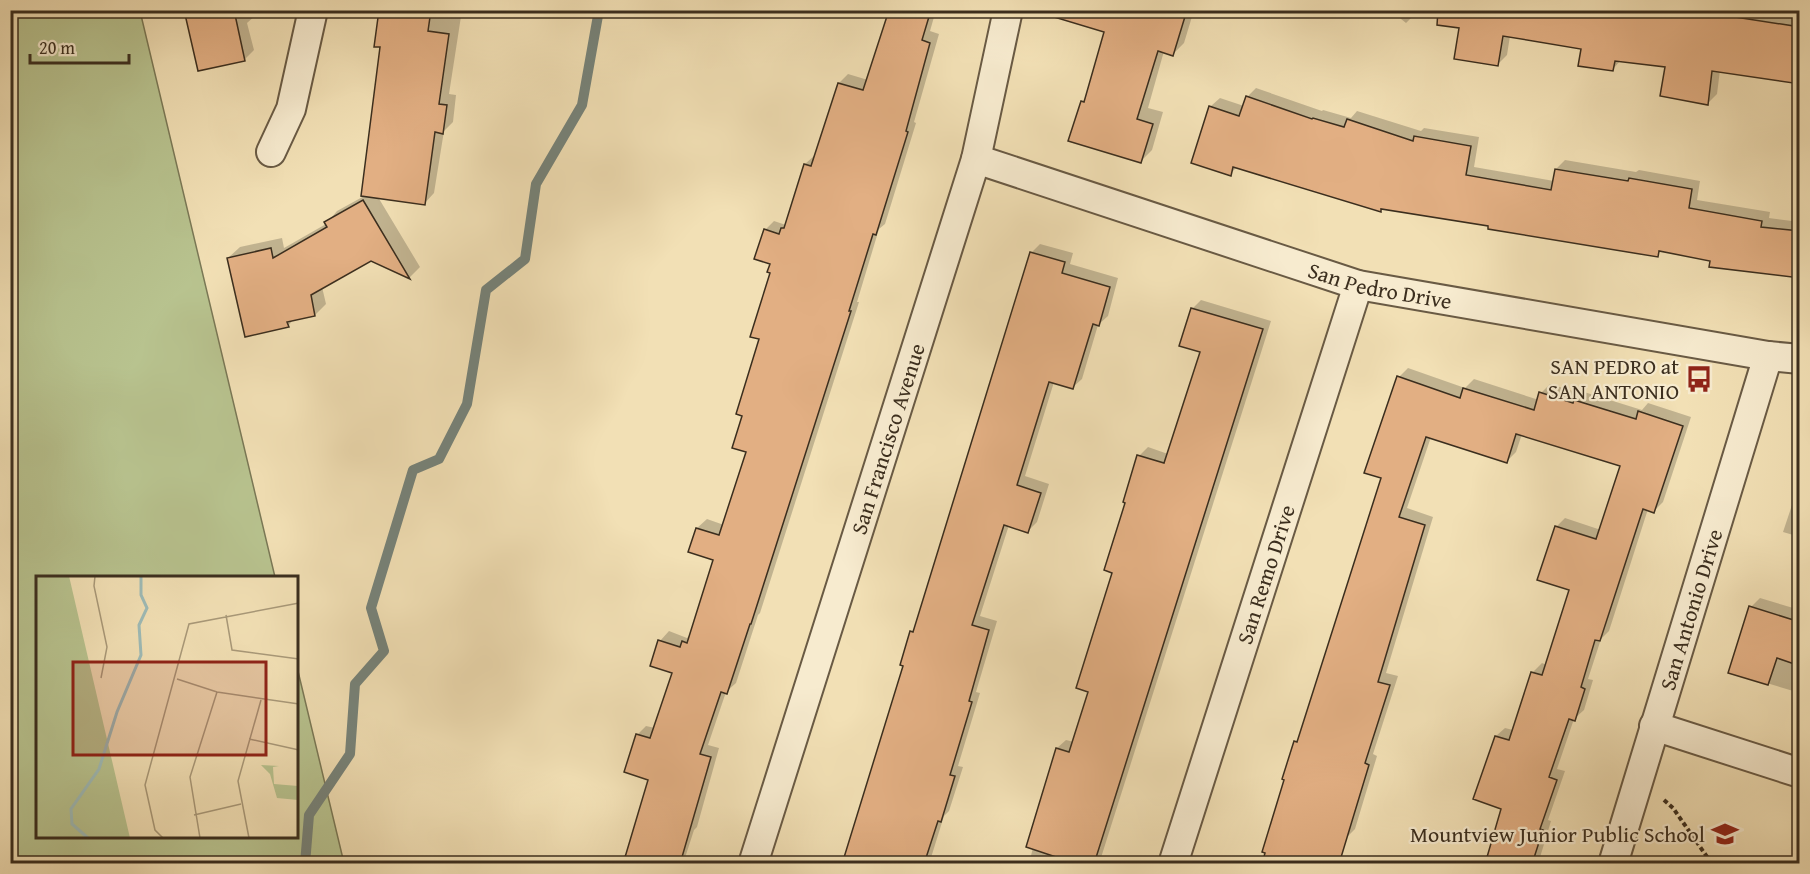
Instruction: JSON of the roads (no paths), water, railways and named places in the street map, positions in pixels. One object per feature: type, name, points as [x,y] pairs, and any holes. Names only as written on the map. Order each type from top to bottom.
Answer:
[{"type":"street","points":[[271,152],[291,110],[313,10]]},
{"type":"street","name":"San Francisco Avenue","points":[[753,864],[976,159],[1008,10]]},
{"type":"street","name":"San Pedro Drive","points":[[976,159],[1358,285],[1768,356],[1800,359]]},
{"type":"street","name":"San Remo Drive","points":[[1173,864],[1358,285]]},
{"type":"street","name":"San Antonio Drive","points":[[1613,864],[1768,356]]},
{"type":"street","points":[[1654,726],[1800,773]]},
{"type":"waterway","points":[[305,864],[309,815],[350,754],[355,684],[384,651],[371,608],[413,470],[439,459],[467,404],[486,290],[525,259],[536,184],[582,105],[599,10]]},
{"type":"place","name":"SAN PEDRO at SAN ANTONIO","points":[[1699,379]]},
{"type":"place","name":"Mountview Junior Public School","points":[[1725,834]]}]
